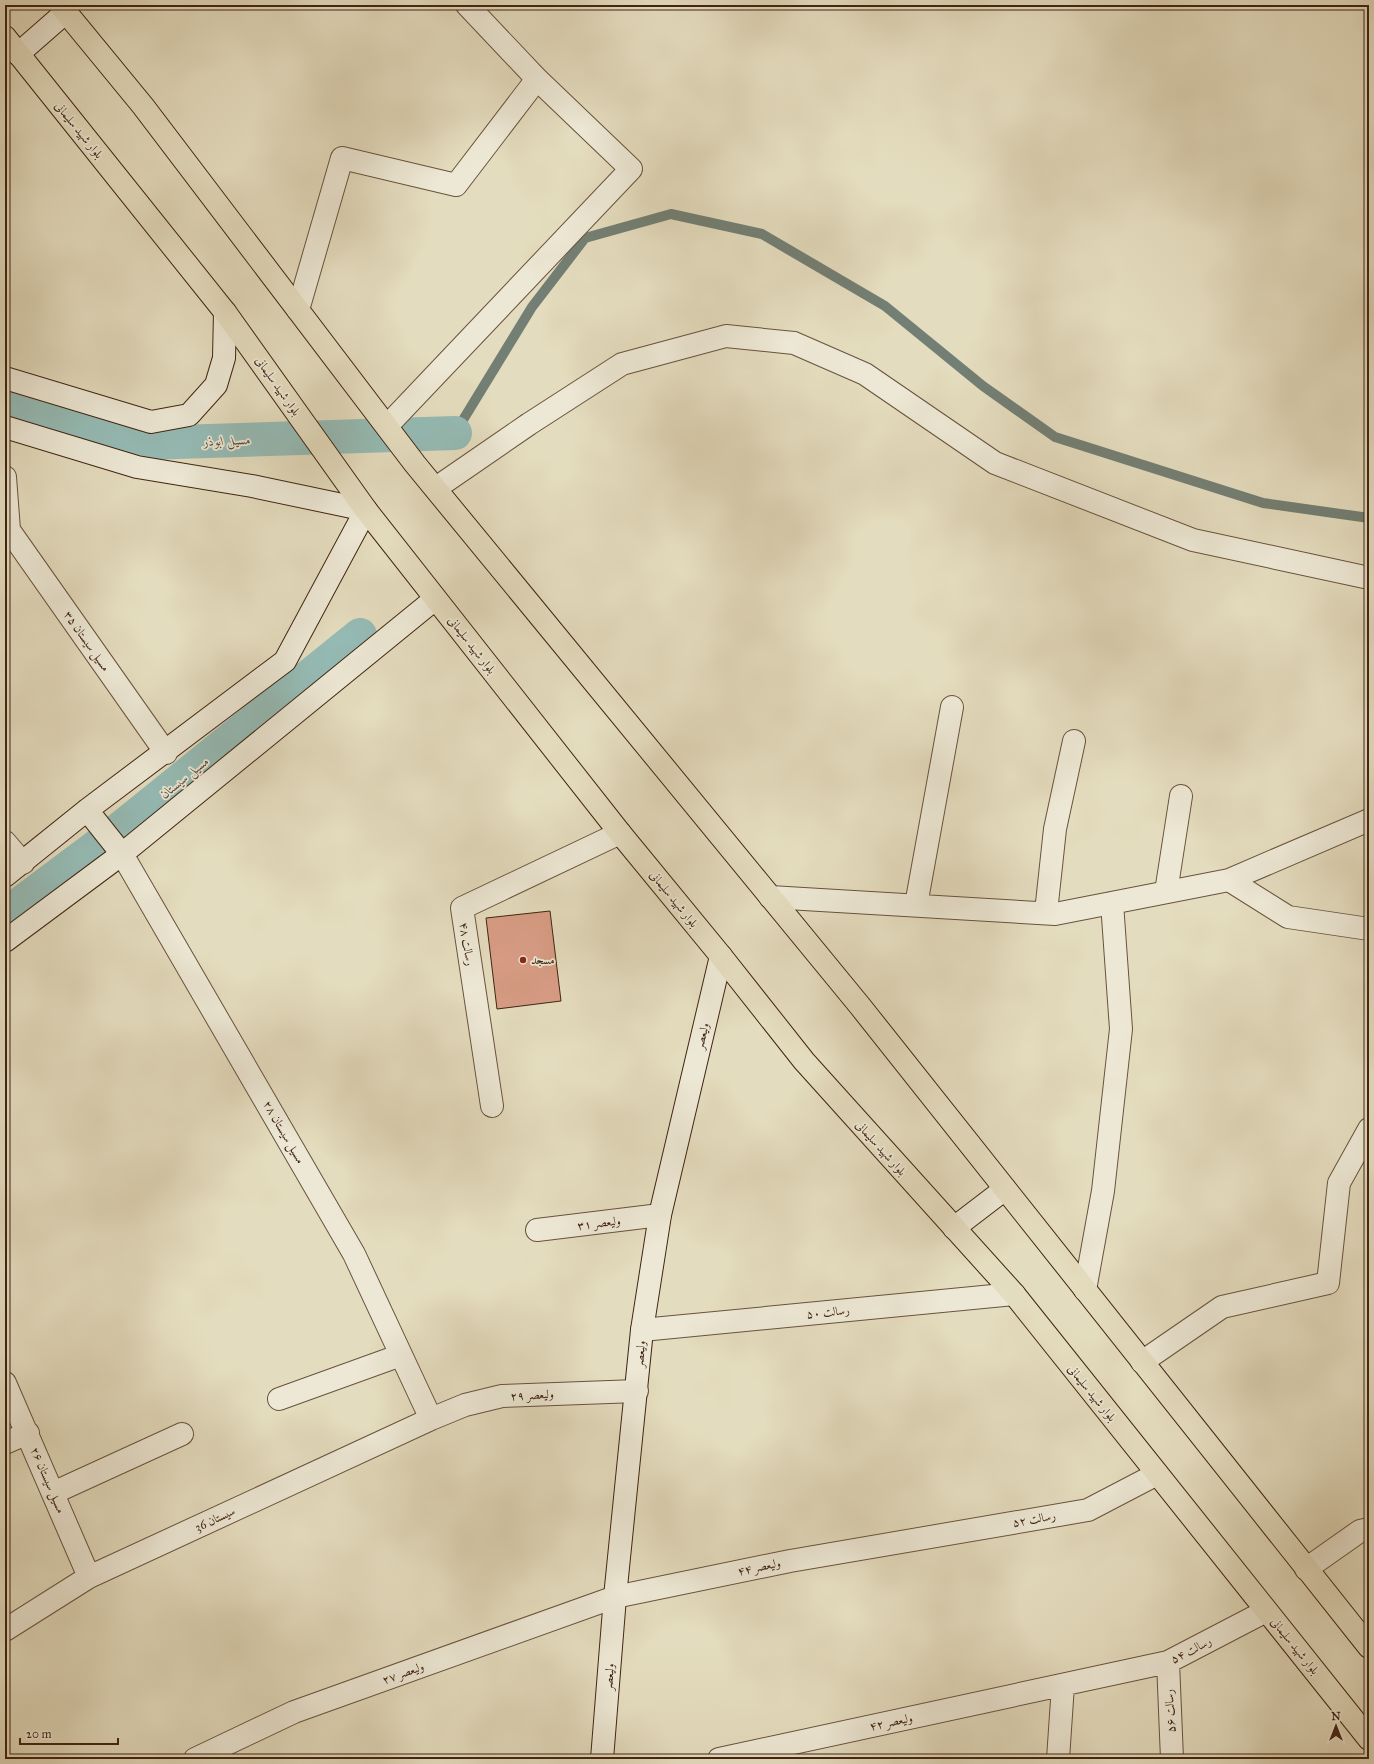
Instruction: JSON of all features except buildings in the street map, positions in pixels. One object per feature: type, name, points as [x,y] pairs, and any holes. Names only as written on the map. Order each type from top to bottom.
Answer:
[{"type":"main road","points":[[63,9],[143,106],[436,488],[860,1006],[1369,1648]]},
{"type":"main road","name":"بلوار شهید سلیمانی","points":[[12,46],[225,312],[366,510],[620,833],[721,956],[804,1061],[1014,1294],[1369,1739]]},
{"type":"street","points":[[387,426],[631,169],[537,79],[467,5]]},
{"type":"street","points":[[12,46],[63,9]]},
{"type":"street","points":[[298,310],[342,158],[456,185],[537,79]]},
{"type":"street","points":[[5,378],[150,422],[190,415],[216,385],[224,358],[225,312]]},
{"type":"street","points":[[436,488],[529,424],[622,364],[726,336],[794,343],[865,374],[995,463],[1193,540],[1369,578]]},
{"type":"street","points":[[5,427],[137,467],[252,486],[366,510],[285,661],[166,753],[87,810],[5,876]]},
{"type":"street","name":"مسیل سیستان ۳۵","points":[[5,477],[9,530],[166,753]]},
{"type":"street","points":[[5,941],[122,854],[435,599]]},
{"type":"street","points":[[916,905],[952,707]]},
{"type":"street","points":[[1046,912],[1055,829],[1074,741]]},
{"type":"street","points":[[1166,892],[1181,796]]},
{"type":"street","name":"مسیل سیستان ۲۸","points":[[87,810],[122,854],[354,1254],[431,1419]]},
{"type":"street","points":[[770,897],[1046,912],[1055,914],[1229,880],[1369,820]]},
{"type":"street","name":"رسالت ۴۸","points":[[492,1106],[462,908],[620,833]]},
{"type":"street","points":[[5,842],[23,862]]},
{"type":"street","points":[[1229,880],[1288,917],[1369,929]]},
{"type":"street","points":[[1085,1290],[1103,1191],[1121,1029],[1112,903]]},
{"type":"street","name":"ولیعصر","points":[[602,1759],[615,1597],[642,1330],[660,1215],[721,956]]},
{"type":"street","points":[[1142,1362],[1222,1307],[1328,1282],[1339,1183],[1369,1128]]},
{"type":"street","points":[[954,1228],[1005,1189]]},
{"type":"street","name":"ولیعصر ۳۱","points":[[537,1230],[660,1215]]},
{"type":"street","name":"رسالت ۵۰","points":[[642,1330],[1014,1294]]},
{"type":"street","points":[[279,1399],[401,1355]]},
{"type":"street","name":"مسیل سیستان ۲۶","points":[[5,1383],[28,1433],[89,1577]]},
{"type":"street","name":"ولیعصر ۲۹","points":[[431,1419],[465,1405],[502,1396],[637,1390]]},
{"type":"street","name":"سیستان 36","points":[[5,1630],[89,1577],[431,1419]]},
{"type":"street","points":[[5,1443],[28,1433]]},
{"type":"street","points":[[53,1492],[182,1434]]},
{"type":"street","name":"رسالت ۵۲","points":[[903,1541],[1088,1510],[1157,1474]]},
{"type":"street","points":[[1306,1568],[1360,1531],[1369,1529]]},
{"type":"street","name":"ولیعصر ۴۴","points":[[615,1597],[790,1561],[903,1541]]},
{"type":"street","name":"ولیعصر ۲۷","points":[[194,1759],[294,1712],[615,1597]]},
{"type":"street","name":"رسالت ۵۴","points":[[1063,1685],[1168,1662],[1266,1611]]},
{"type":"street","name":"رسالت ۵۶","points":[[1168,1662],[1172,1759]]},
{"type":"street","points":[[1058,1759],[1063,1685]]},
{"type":"street","name":"ولیعصر ۴۲","points":[[719,1759],[1063,1685]]},
{"type":"waterway","points":[[455,433],[532,307],[585,238],[671,214],[762,234],[885,306],[983,386],[1055,437],[1263,503],[1369,518]]},
{"type":"waterway","name":"مسیل ابوذر","points":[[5,405],[145,443],[455,433]]},
{"type":"waterway","name":"مسیل سیستان","points":[[5,915],[117,831],[360,635]]},
{"type":"place","name":"مسجد","points":[[523,960]]}]
